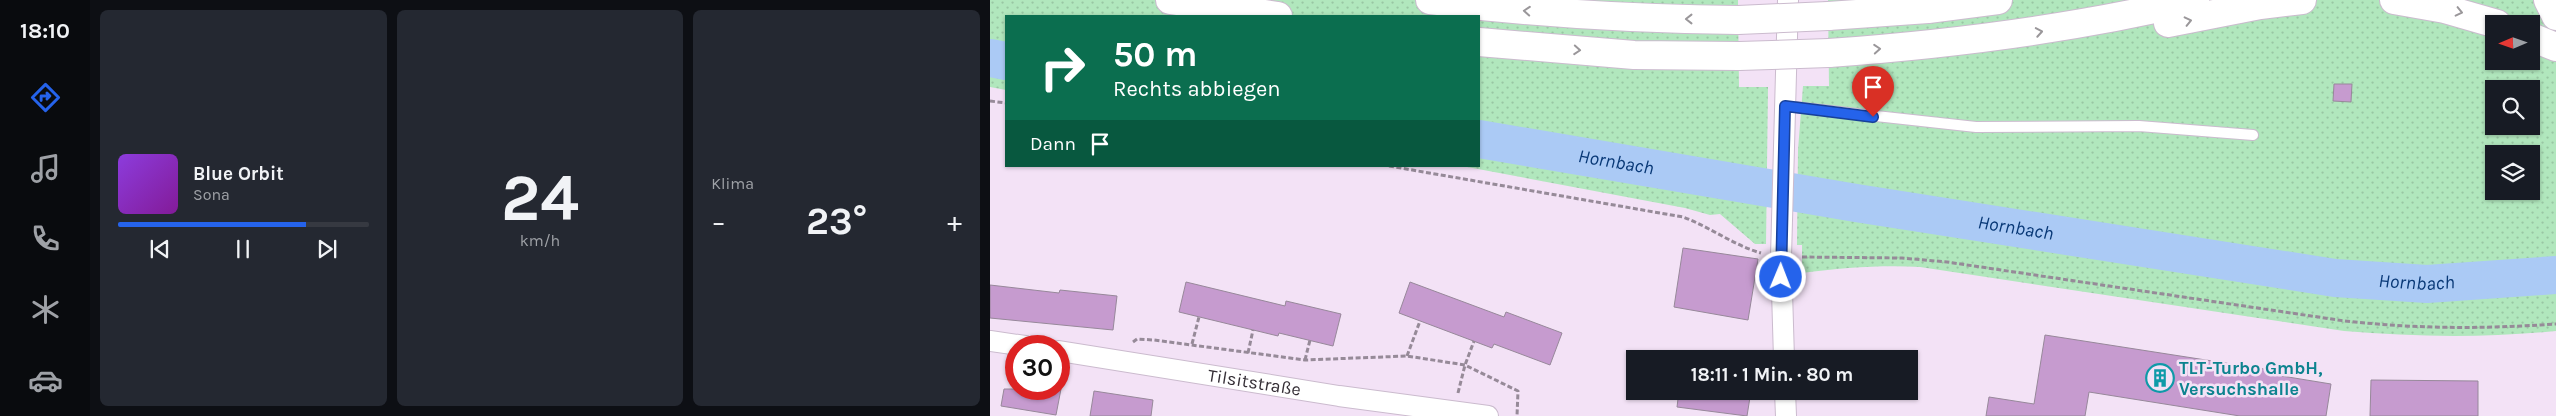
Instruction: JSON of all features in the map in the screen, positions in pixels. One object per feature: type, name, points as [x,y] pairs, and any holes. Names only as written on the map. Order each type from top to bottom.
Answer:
[{"type":"highway","points":[[1170,0],[1271,15]]},
{"type":"highway","points":[[1430,0],[1497,8],[1640,19],[1738,20],[1928,9],[1998,0]]},
{"type":"highway","points":[[1480,42],[1634,55],[1739,56],[1829,53],[1947,44],[2034,33],[2122,17],[2195,0]]},
{"type":"highway","points":[[2122,17],[2173,24],[2260,5],[2302,0]]},
{"type":"highway","points":[[2394,0],[2445,9],[2485,21]]},
{"type":"highway","points":[[2548,0],[2556,16]]},
{"type":"highway","points":[[2540,41],[2556,47]]},
{"type":"street","points":[[1784,350],[1781,248],[1788,0]]},
{"type":"street","points":[[990,341],[1005,343]]},
{"type":"street","name":"Tilsitstraße","points":[[1070,353],[1448,414],[1488,416]]},
{"type":"street","points":[[1785,400],[1786,416]]},
{"type":"lane","points":[[1785,106],[1976,127],[2139,126],[2253,135]]},
{"type":"path","points":[[990,101],[1005,103]]},
{"type":"path","points":[[1395,167],[1683,217],[1712,229],[1742,248],[1781,248],[1947,262],[2326,318],[2397,326],[2484,329],[2556,324]]},
{"type":"path","points":[[1192,344],[1199,317]]},
{"type":"path","points":[[1407,356],[1420,321]]},
{"type":"path","points":[[1248,353],[1253,330]]},
{"type":"path","points":[[1126,361],[1130,344],[1137,339],[1192,344],[1305,360],[1407,356],[1465,364],[1518,391],[1517,416]]},
{"type":"path","points":[[1305,360],[1310,340]]},
{"type":"path","points":[[1448,414],[1457,399],[1465,364],[1474,341]]},
{"type":"green space","points":[[990,0],[1738,0],[1739,87],[1768,87],[1766,244],[1755,244],[1720,214],[1710,215],[1685,208],[1467,167],[1480,167],[1480,15],[1005,15],[1005,90],[990,87]]},
{"type":"green space","points":[[1828,0],[2556,0],[2556,331],[2450,336],[2344,331],[1920,267],[1861,267],[1802,273],[1802,245],[1797,245],[1798,150],[1803,86],[1829,86]]},
{"type":"building","points":[[2334,84],[2352,84],[2351,102],[2333,101]]},
{"type":"building","points":[[1683,248],[1758,259],[1748,320],[1674,307]]},
{"type":"building","points":[[1186,282],[1285,306],[1286,301],[1341,314],[1333,346],[1279,333],[1278,336],[1179,312]]},
{"type":"building","points":[[1410,282],[1504,317],[1506,312],[1562,333],[1550,365],[1494,344],[1492,348],[1399,313]]},
{"type":"building","points":[[990,285],[1059,293],[1060,290],[1117,296],[1113,330],[990,318]]},
{"type":"building","name":"TLT-Turbo GmbH, Versuchshalle","points":[[2045,335],[2283,372],[2282,376],[2331,384],[2326,416],[2240,416],[2089,392],[2085,416],[1986,416],[1989,397],[2034,404]]},
{"type":"building","points":[[2371,380],[2478,381],[2478,416],[2370,416]]},
{"type":"building","points":[[1004,389],[1005,400],[1059,400],[1056,415],[1001,406]]},
{"type":"building","points":[[1094,391],[1153,400],[1151,416],[1090,416]]},
{"type":"building","points":[[1678,400],[1750,400],[1747,416],[1677,407]]},
{"type":"waterway","name":"Hornbach","points":[[990,58],[1005,61]]},
{"type":"waterway","name":"Hornbach","points":[[1480,139],[1856,203],[2335,278],[2427,284],[2556,275]]},
{"type":"place","name":"TLT-Turbo GmbH, Versuchshalle","points":[[2160,378]]},
{"type":"route","points":[[1781,277],[1785,106],[1873,117]]}]
